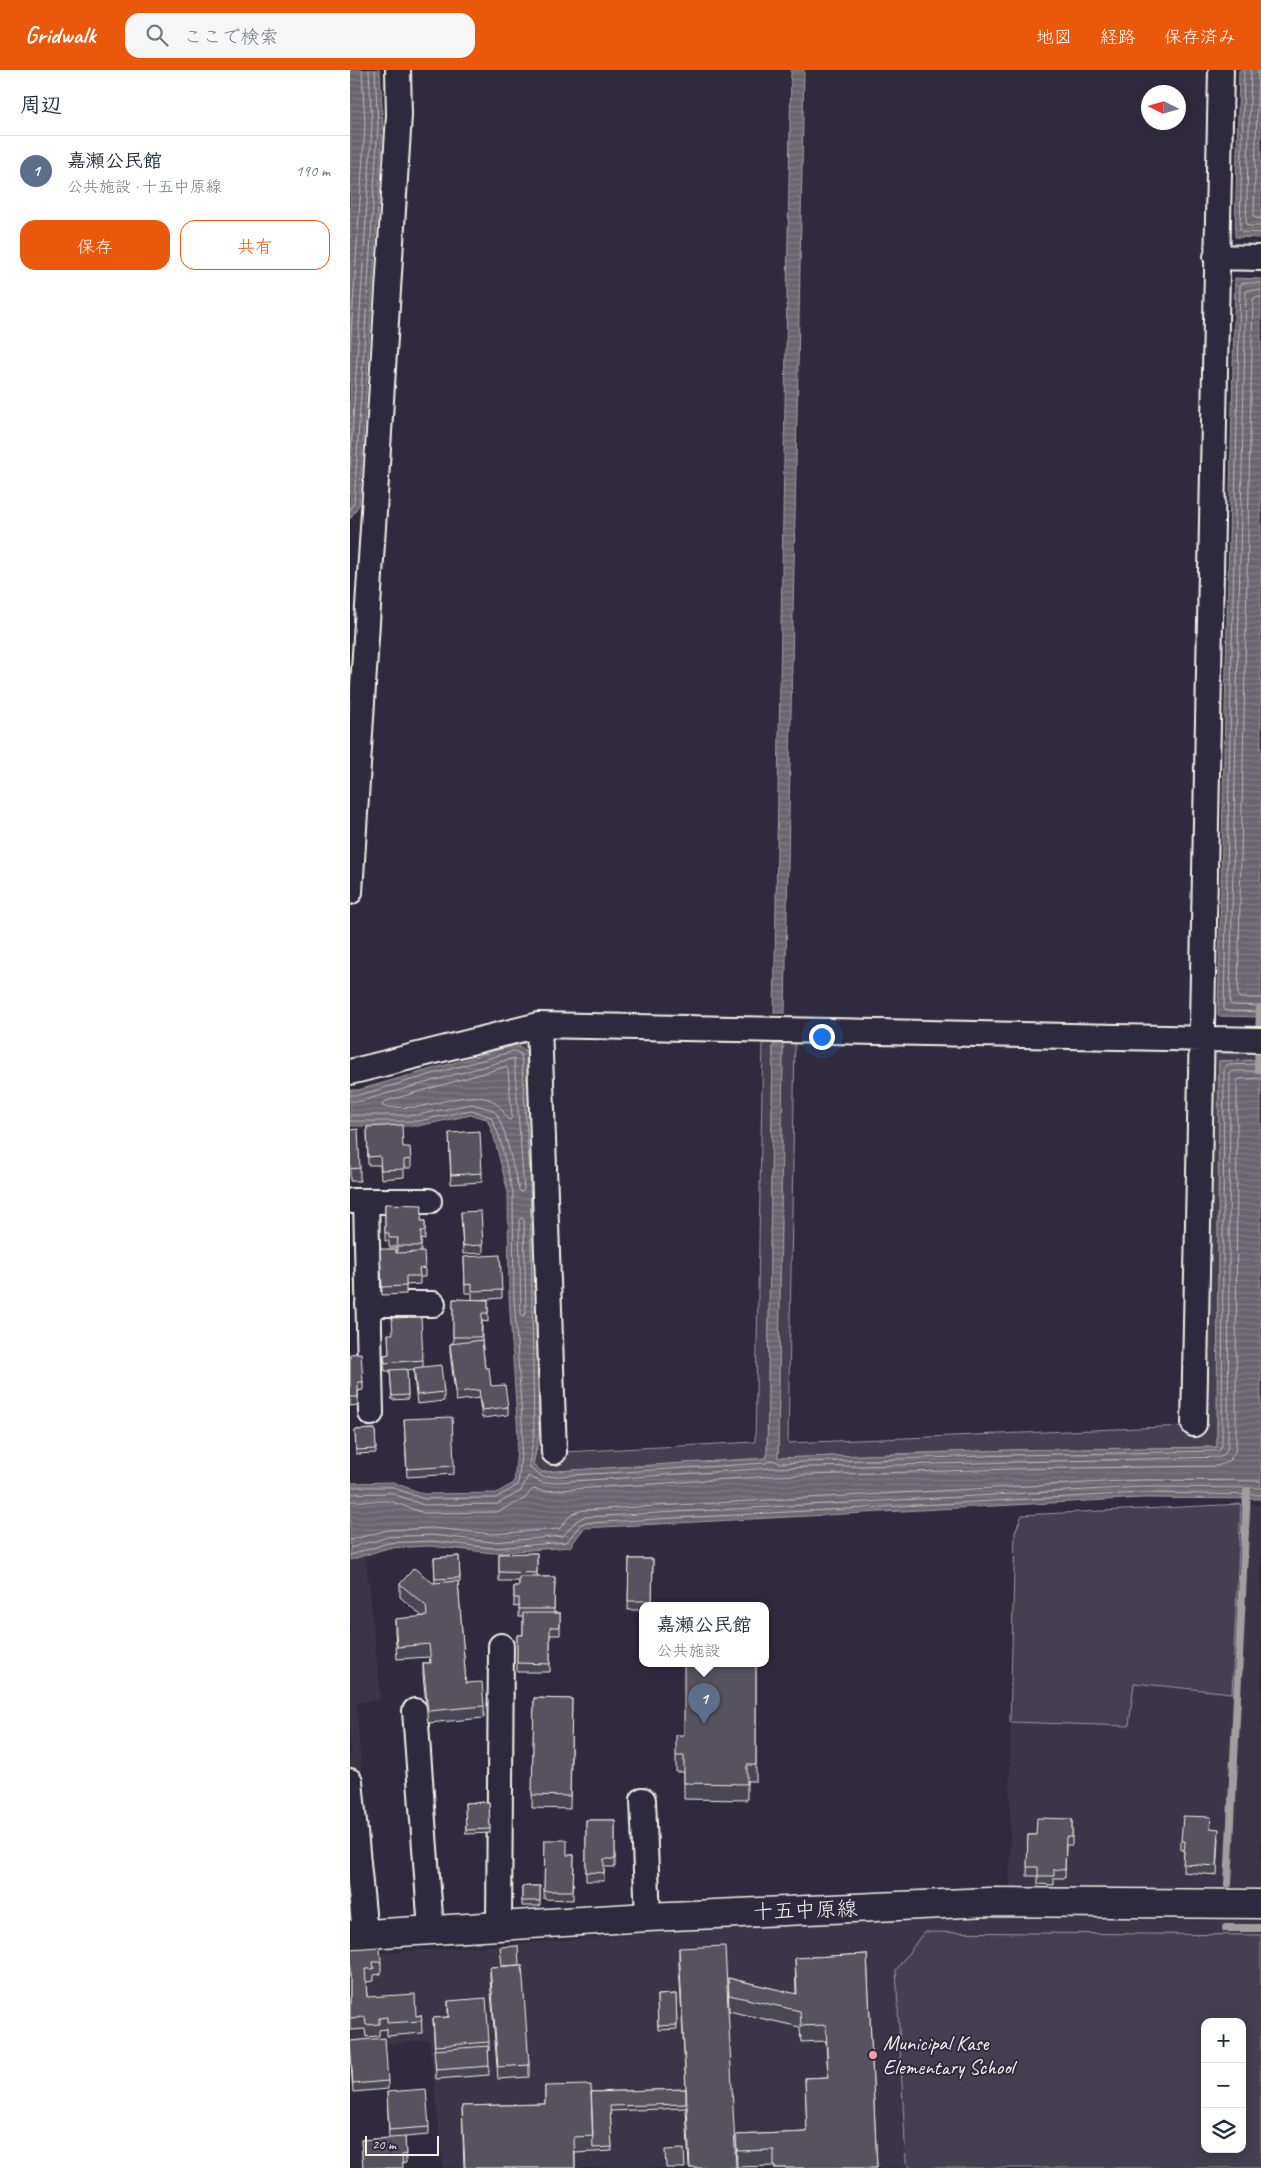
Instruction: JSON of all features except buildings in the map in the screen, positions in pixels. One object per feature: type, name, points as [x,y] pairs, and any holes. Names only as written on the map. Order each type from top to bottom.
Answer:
[{"type":"main road","name":"十五中原線","points":[[357,1935],[648,1917],[989,1902],[1261,1904]]},
{"type":"street","points":[[350,892],[399,115],[398,70]]},
{"type":"street","points":[[1194,1424],[1220,70]]},
{"type":"street","points":[[1216,257],[1261,258]]},
{"type":"street","points":[[538,1025],[554,1452]]},
{"type":"street","points":[[350,1072],[538,1025],[1254,1040]]},
{"type":"street","points":[[371,1413],[368,1304],[358,1201],[429,1200]]},
{"type":"street","points":[[368,1304],[432,1304]]},
{"type":"street","points":[[499,1926],[501,1646]]},
{"type":"street","points":[[415,1711],[431,1930]]},
{"type":"street","points":[[350,1781],[357,1935]]},
{"type":"street","points":[[643,1800],[648,1917]]},
{"type":"shaded area","points":[[550,1035],[564,1452],[755,1442],[763,1041],[795,1041],[788,1443],[1186,1426],[1190,1049],[1261,1053],[1261,1060],[1219,1061],[1217,1447],[1012,1450],[778,1458],[783,1046],[773,1045],[767,1458],[542,1472],[533,1465],[539,1435],[535,1174],[526,1051],[516,1045]]},
{"type":"shaded area","points":[[1241,1504],[1261,1505],[1261,1889],[1010,1889],[1010,1722],[1129,1726],[1134,1683],[1232,1693]]},
{"type":"shaded area","points":[[1241,1504],[1232,1693],[1134,1683],[1129,1726],[1010,1722],[1015,1532],[1022,1515]]},
{"type":"shaded area","points":[[366,1555],[381,1699],[357,1703],[370,1923],[350,1925],[350,1560]]},
{"type":"shaded area","name":"Municipal Kase Elementary School","points":[[989,1918],[1261,1921],[1261,2168],[443,2168],[429,2040],[350,2047],[350,1955],[543,1942],[766,1923]]},
{"type":"shaded area","points":[[924,1932],[1261,1935],[1261,2168],[911,2168],[906,2162],[896,1970]]},
{"type":"water","points":[[350,70],[380,70],[383,126],[359,505],[350,519]]},
{"type":"water","points":[[791,70],[804,70],[785,1013],[774,1013]]},
{"type":"water","points":[[1239,70],[1261,70],[1261,238],[1235,237]]},
{"type":"water","points":[[1235,278],[1261,279],[1261,1017],[1218,1016]]},
{"type":"water","points":[[516,1045],[526,1051],[535,1174],[539,1435],[533,1465],[542,1472],[767,1458],[773,1045],[783,1045],[778,1458],[1012,1450],[1217,1447],[1219,1061],[1261,1060],[1261,1499],[1143,1498],[584,1528],[570,1547],[493,1553],[430,1546],[388,1548],[350,1560],[350,1483],[393,1482],[424,1494],[496,1493],[514,1483],[518,1436],[509,1297],[508,1192],[494,1137],[487,1119],[471,1115],[418,1126],[350,1126],[350,1090],[358,1090]]},
{"type":"waterway","points":[[1258,1069],[1260,1008]]},
{"type":"waterway","points":[[1228,1884],[1247,1491]]},
{"type":"waterway","points":[[1226,1928],[1261,1928]]},
{"type":"place","name":"嘉瀬公民館","points":[[704,1724]]},
{"type":"place","name":"Municipal Kase Elementary School","points":[[873,2055]]}]
